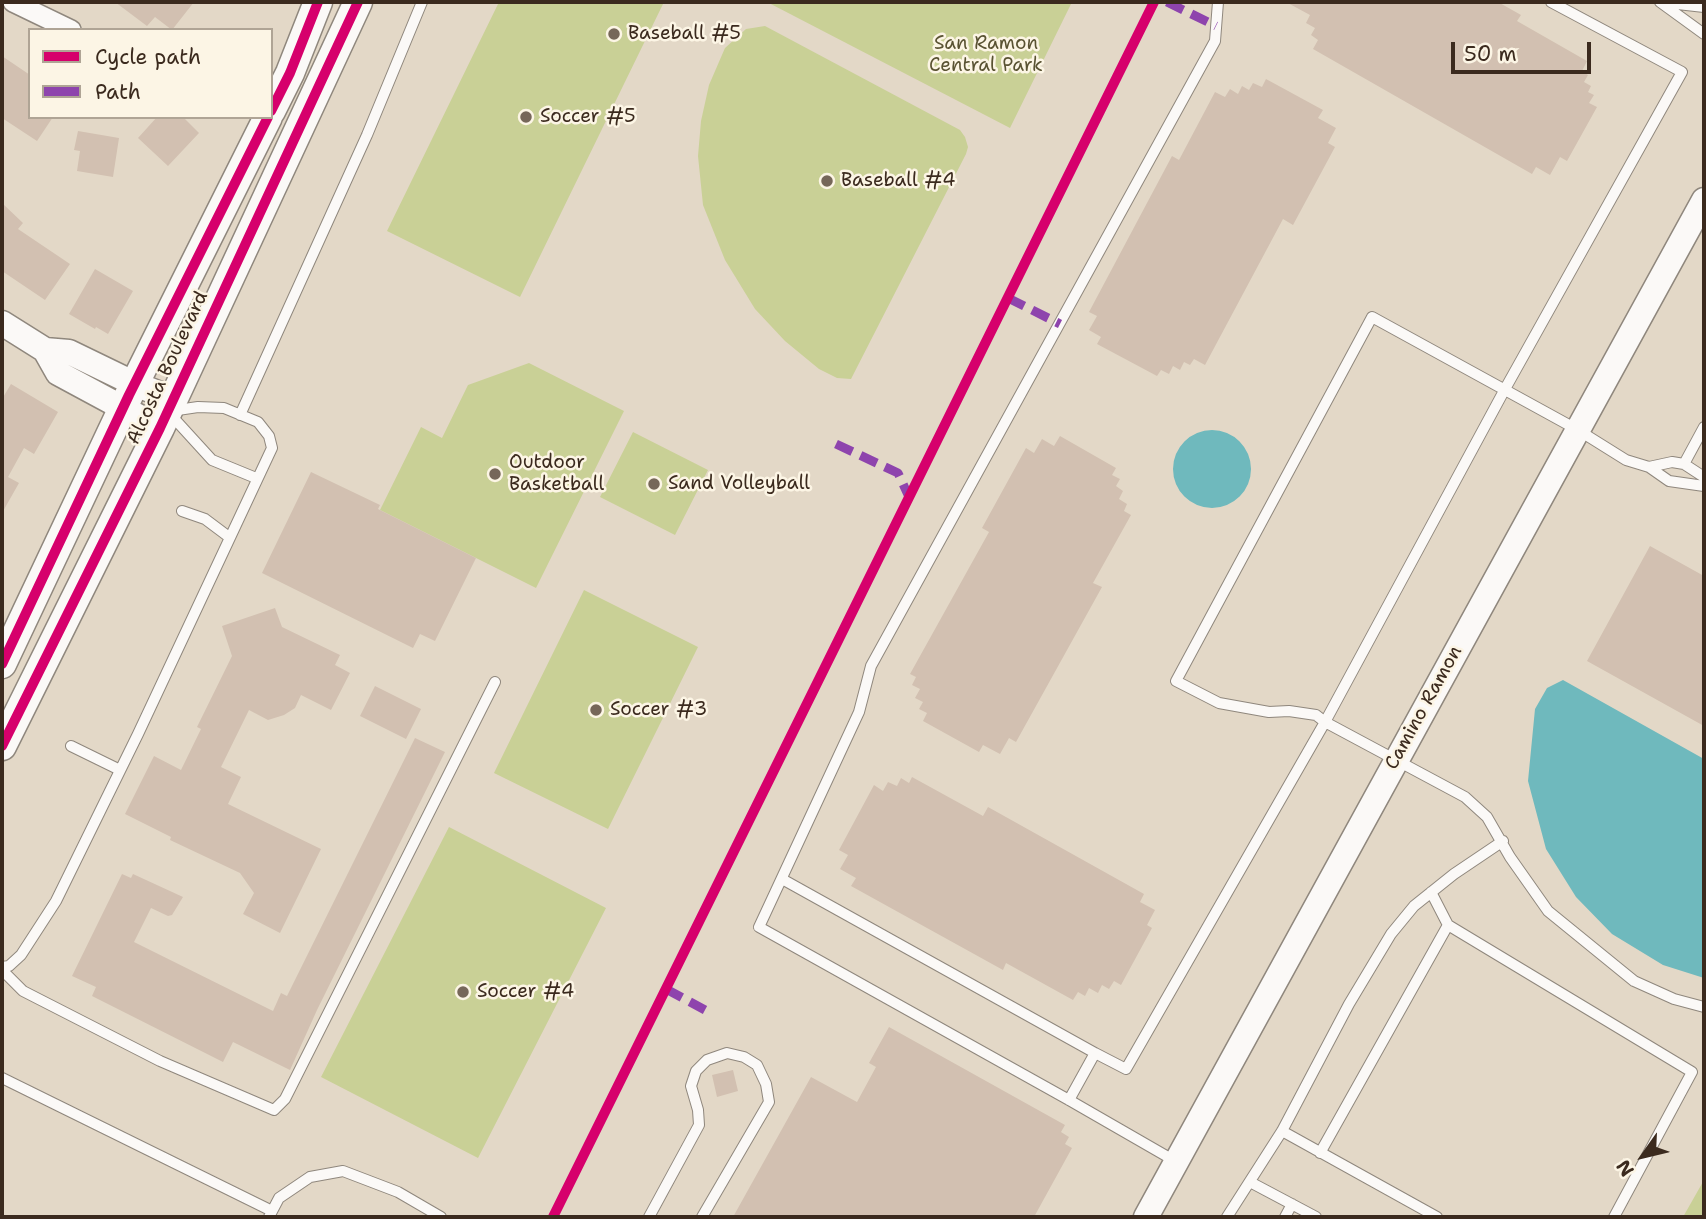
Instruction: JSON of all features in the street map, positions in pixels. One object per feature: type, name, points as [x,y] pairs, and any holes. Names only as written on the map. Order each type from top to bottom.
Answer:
[{"type":"main road","points":[[273,107],[290,73],[318,2]]},
{"type":"main road","name":"Alcosta Boulevard","points":[[2,746],[167,413],[358,2]]},
{"type":"main road","name":"Alcosta Boulevard","points":[[2,664],[135,384],[267,119]]},
{"type":"street","points":[[13,2],[67,28]]},
{"type":"street","name":"Camino Ramon","points":[[1146,1217],[1704,200]]},
{"type":"street","points":[[2,323],[45,350],[69,352],[135,384],[167,413]]},
{"type":"street","points":[[45,350],[58,373],[123,409],[167,413]]},
{"type":"lane","points":[[240,415],[367,135],[422,2]]},
{"type":"lane","points":[[1177,1162],[759,927],[859,712],[871,666],[1215,41],[1218,2]]},
{"type":"lane","points":[[782,879],[1126,1069],[1325,722],[1505,389],[1682,72],[1551,2]]},
{"type":"lane","points":[[1660,2],[1704,7]]},
{"type":"lane","points":[[1660,2],[1704,34]]},
{"type":"lane","points":[[1704,486],[1669,481],[1649,467],[1626,460],[1578,430],[1372,317],[1176,681],[1219,703],[1269,712],[1289,711],[1316,715],[1465,797],[1487,817],[1510,857],[1548,911],[1634,981],[1674,999],[1704,1007]]},
{"type":"lane","points":[[167,413],[198,407],[224,408],[258,422],[269,436],[272,448],[56,901],[21,955],[2,969],[23,991],[160,1061],[274,1110],[285,1099],[495,682]]},
{"type":"lane","points":[[167,413],[212,460],[256,478]]},
{"type":"lane","points":[[1684,464],[1704,428]]},
{"type":"lane","points":[[1649,467],[1672,462],[1684,464],[1704,477]]},
{"type":"lane","points":[[181,511],[205,519],[229,537]]},
{"type":"lane","points":[[71,746],[120,770]]},
{"type":"lane","points":[[1227,1217],[1282,1131],[1349,1004],[1391,934],[1414,906],[1503,841]]},
{"type":"lane","points":[[1431,892],[1448,925],[1692,1072],[1614,1217]]},
{"type":"lane","points":[[1320,1153],[1448,925]]},
{"type":"lane","points":[[649,1217],[699,1125],[691,1086],[696,1072],[707,1060],[727,1053],[744,1057],[757,1065],[766,1084],[769,1102],[702,1217]]},
{"type":"lane","points":[[1069,1100],[1095,1053]]},
{"type":"lane","points":[[2,1078],[270,1214],[279,1198],[310,1177],[343,1171],[398,1192],[437,1215],[448,1217]]},
{"type":"lane","points":[[1282,1131],[1437,1217]]},
{"type":"lane","points":[[1250,1182],[1315,1217]]},
{"type":"lane","points":[[1285,1217],[1292,1204]]},
{"type":"green space","name":"Soccer #5","points":[[499,2],[664,2],[520,297],[387,231]]},
{"type":"green space","name":"San Ramon Central Park","points":[[767,2],[1072,2],[1010,128]]},
{"type":"green space","name":"Baseball #4","points":[[765,26],[960,130],[968,147],[851,379],[837,378],[819,369],[785,341],[755,309],[725,260],[703,205],[698,156],[701,121],[709,85],[725,48],[746,29]]},
{"type":"green space","name":"Outdoor Basketball","points":[[529,363],[624,411],[536,588],[380,510],[421,427],[442,438],[468,385]]},
{"type":"green space","name":"Sand Volleyball","points":[[633,432],[708,470],[675,535],[600,497]]},
{"type":"green space","name":"Soccer #3","points":[[584,590],[698,647],[608,829],[494,773]]},
{"type":"green space","name":"Soccer #4","points":[[449,827],[606,908],[478,1158],[321,1077]]},
{"type":"green space","points":[[1704,1180],[1704,1217],[1683,1217]]},
{"type":"water","points":[[1212,430],[1227,433],[1240,441],[1248,454],[1251,469],[1248,484],[1240,497],[1227,505],[1212,508],[1197,505],[1184,497],[1176,484],[1173,469],[1176,454],[1184,441],[1197,433]]},
{"type":"water","points":[[1563,680],[1704,759],[1704,978],[1663,965],[1612,934],[1576,897],[1546,849],[1528,781],[1535,709],[1547,688]]},
{"type":"building","points":[[115,2],[194,2],[174,28],[169,28],[155,17],[147,26]]},
{"type":"building","points":[[1286,2],[1498,2],[1521,15],[1517,21],[1587,61],[1582,71],[1588,75],[1584,82],[1591,86],[1588,92],[1594,95],[1589,103],[1597,107],[1567,161],[1560,157],[1550,175],[1536,167],[1532,174],[1313,49],[1318,40],[1311,35],[1315,28],[1306,23],[1310,15]]},
{"type":"building","points":[[2,56],[28,74],[28,119],[52,119],[37,141],[2,118]]},
{"type":"building","points":[[1266,79],[1323,110],[1318,118],[1336,128],[1328,143],[1335,147],[1293,225],[1283,219],[1205,365],[1194,359],[1190,365],[1184,362],[1180,370],[1173,366],[1169,374],[1161,370],[1157,376],[1097,344],[1101,337],[1089,330],[1097,316],[1089,312],[1172,156],[1179,160],[1215,92],[1225,97],[1230,89],[1238,94],[1242,86],[1249,90],[1253,83],[1262,87]]},
{"type":"building","points":[[155,119],[185,119],[199,133],[168,166],[138,138]]},
{"type":"building","points":[[78,131],[119,138],[113,177],[77,171],[80,151],[74,150]]},
{"type":"building","points":[[2,203],[23,223],[18,229],[70,264],[45,300],[2,271]]},
{"type":"building","points":[[95,269],[133,291],[108,334],[69,314]]},
{"type":"building","points":[[11,384],[58,412],[34,454],[24,448],[8,477],[19,483],[2,513],[2,399]]},
{"type":"building","points":[[1060,436],[1116,468],[1112,475],[1120,479],[1116,486],[1123,491],[1119,499],[1127,504],[1124,511],[1131,515],[1093,583],[1102,587],[1016,742],[1009,738],[1000,754],[983,745],[979,752],[923,721],[927,713],[919,709],[923,702],[915,698],[920,689],[912,685],[916,677],[910,674],[989,532],[982,528],[1026,448],[1034,453],[1042,439],[1054,446]]},
{"type":"building","points":[[311,472],[380,505],[378,509],[476,558],[435,641],[420,634],[413,648],[262,573]]},
{"type":"building","points":[[1650,546],[1704,576],[1704,726],[1587,661]]},
{"type":"building","points":[[275,608],[282,627],[340,655],[335,665],[350,673],[331,710],[301,695],[295,708],[268,720],[249,710],[221,767],[241,777],[228,804],[321,849],[280,933],[243,914],[254,893],[240,873],[170,840],[171,837],[125,814],[154,756],[181,770],[201,729],[197,727],[232,656],[222,626]]},
{"type":"building","points":[[375,686],[421,709],[406,739],[360,716]]},
{"type":"building","points":[[415,738],[445,752],[290,1070],[233,1042],[223,1062],[92,996],[96,987],[72,976],[122,874],[131,878],[133,874],[183,897],[172,915],[168,916],[151,908],[134,942],[273,1011],[281,993],[287,996]]},
{"type":"building","points":[[912,777],[983,816],[988,807],[1144,894],[1140,902],[1155,910],[1147,925],[1152,928],[1121,985],[1114,981],[1109,989],[1102,985],[1098,993],[1089,988],[1085,996],[1078,992],[1073,1000],[1006,963],[1003,970],[851,886],[856,878],[840,869],[848,855],[839,850],[874,785],[883,791],[888,782],[897,786],[901,778],[909,783]]},
{"type":"building","points":[[889,1027],[1065,1125],[1061,1132],[1069,1137],[1065,1144],[1072,1148],[1034,1217],[733,1217],[811,1077],[857,1102],[876,1067],[869,1063]]},
{"type":"building","points":[[733,1070],[738,1091],[717,1097],[712,1075]]},
{"type":"marked path","points":[[1167,2],[1216,26]]},
{"type":"marked path","points":[[1008,298],[1060,324]]},
{"type":"marked path","points":[[836,444],[898,473],[909,497]]},
{"type":"marked path","points":[[666,989],[705,1010]]},
{"type":"cycle path","points":[[273,107],[290,73],[318,2]]},
{"type":"cycle path","points":[[2,746],[160,428],[358,2]]},
{"type":"cycle path","points":[[553,1217],[1154,2]]},
{"type":"cycle path","points":[[2,664],[129,395],[267,119]]},
{"type":"place","name":"Baseball #5","points":[[614,34]]},
{"type":"place","name":"Soccer #5","points":[[526,117]]},
{"type":"place","name":"Baseball #4","points":[[827,181]]},
{"type":"place","name":"Outdoor Basketball","points":[[495,474]]},
{"type":"place","name":"Sand Volleyball","points":[[654,484]]},
{"type":"place","name":"Soccer #3","points":[[596,710]]},
{"type":"place","name":"Soccer #4","points":[[463,992]]}]
